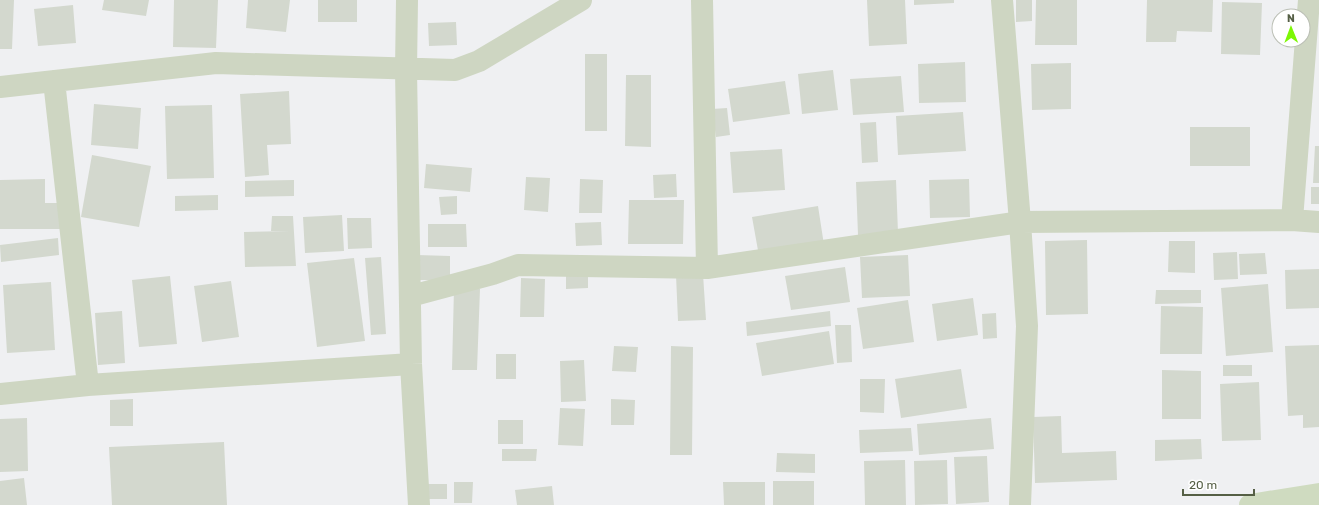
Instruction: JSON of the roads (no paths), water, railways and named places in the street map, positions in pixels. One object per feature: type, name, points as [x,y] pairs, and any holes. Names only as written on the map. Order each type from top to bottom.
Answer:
[{"type":"main road","points":[[1250,505],[1319,494]]},
{"type":"street","points":[[407,0],[406,70],[411,364],[419,505]]},
{"type":"street","points":[[0,87],[216,63],[406,70],[455,70],[479,61],[581,0]]},
{"type":"street","points":[[702,0],[707,268]]},
{"type":"street","points":[[1002,0],[1020,222],[1027,333],[1020,505]]},
{"type":"street","points":[[1292,220],[1309,0]]},
{"type":"street","points":[[54,81],[88,385]]},
{"type":"street","points":[[411,296],[493,274],[518,265],[707,268],[1020,222],[1292,220],[1319,222]]},
{"type":"street","points":[[0,394],[88,385],[411,364]]}]
